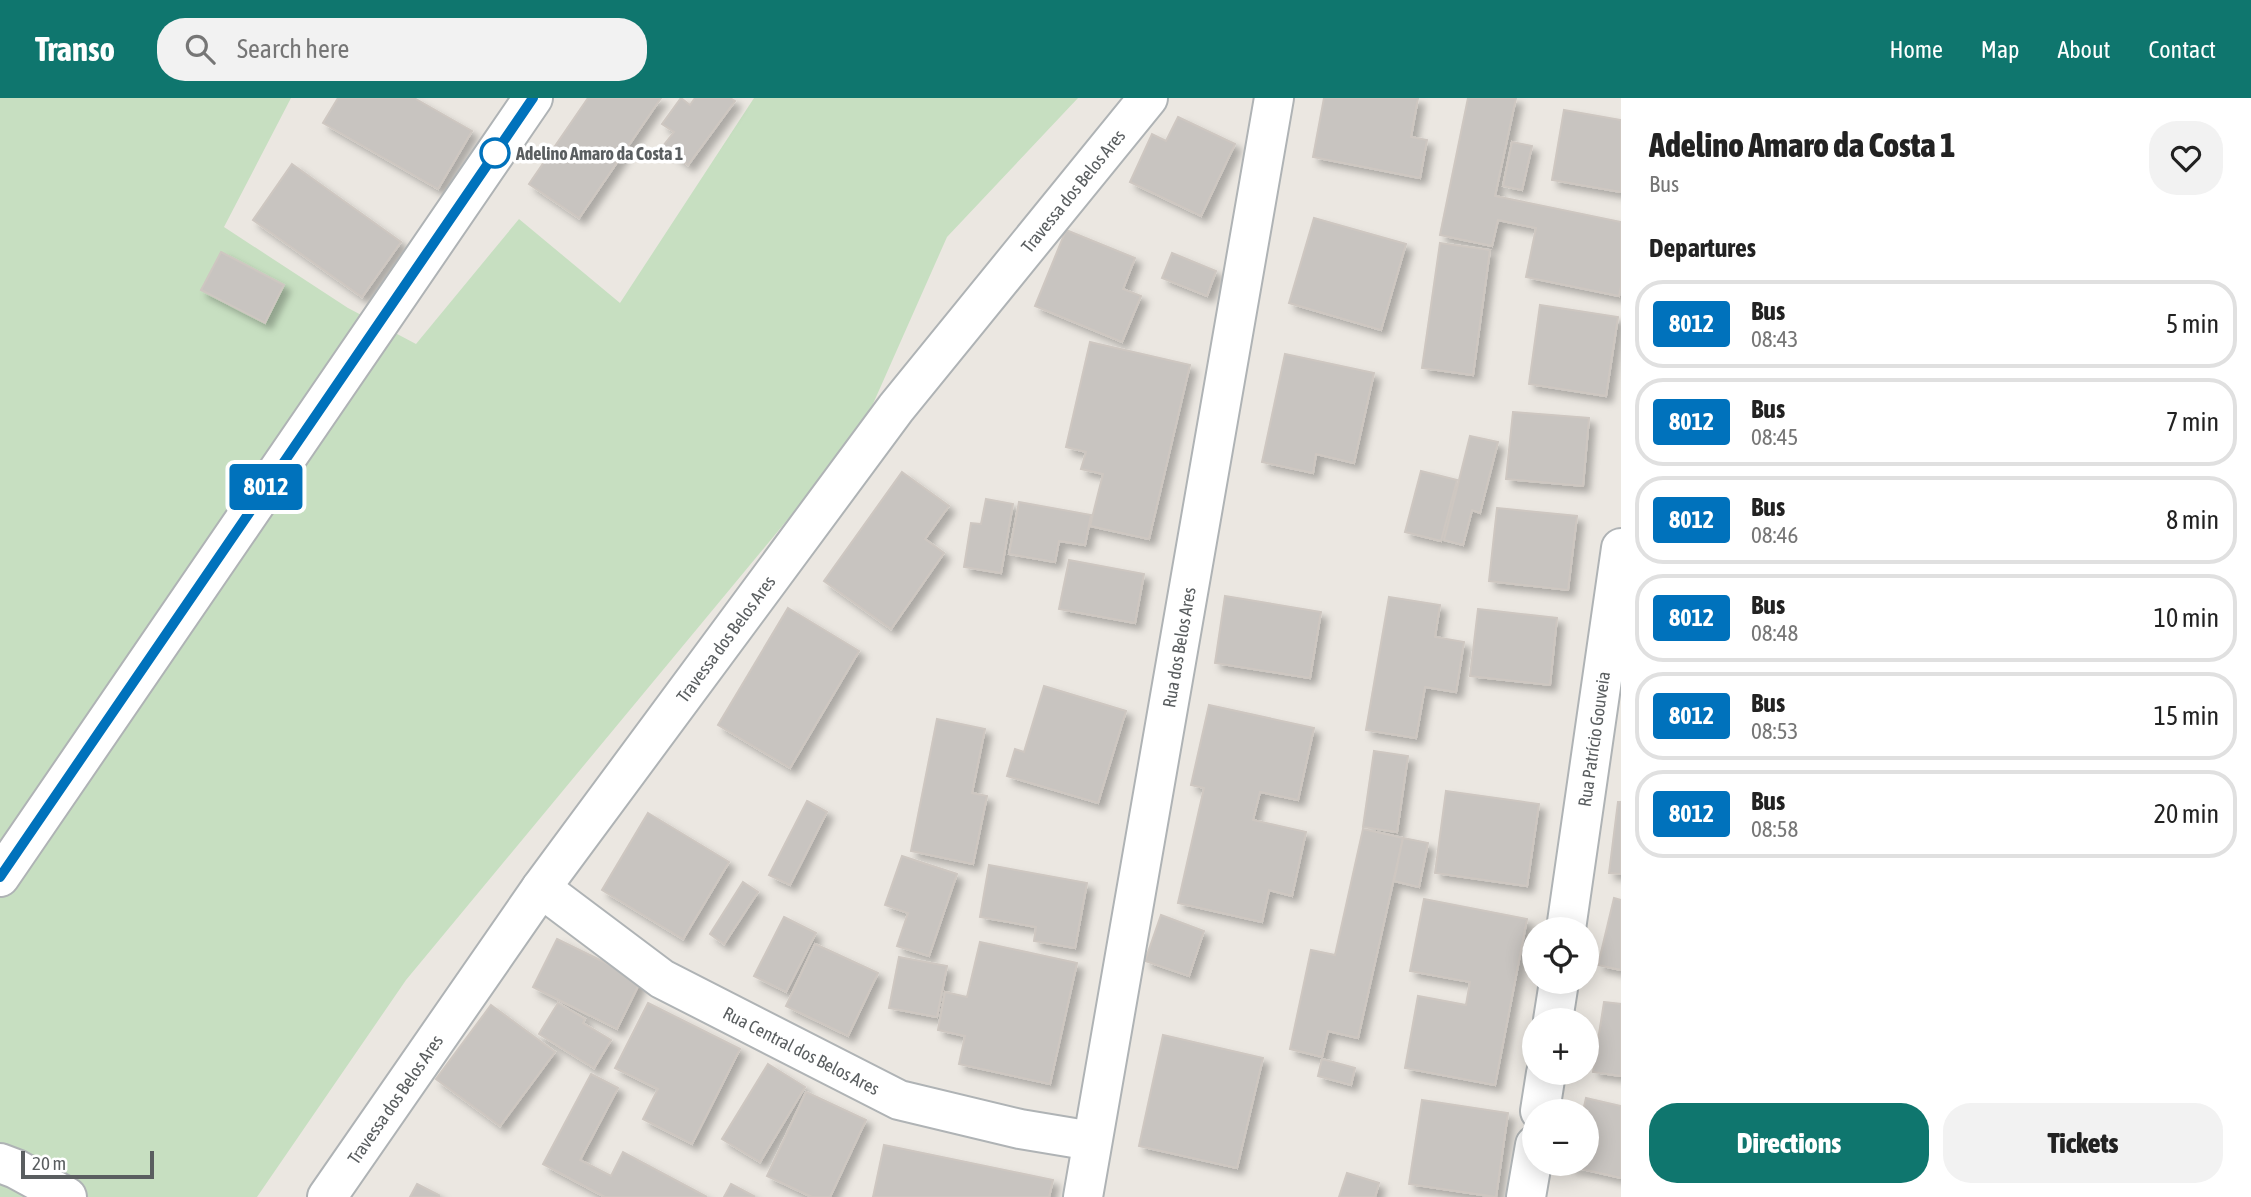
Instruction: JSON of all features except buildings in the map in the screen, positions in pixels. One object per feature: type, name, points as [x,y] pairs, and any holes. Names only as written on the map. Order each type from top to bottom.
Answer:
[{"type":"street","points":[[0,877],[533,98]]},
{"type":"street","name":"Travessa dos Belos Ares","points":[[327,1197],[541,888],[896,408],[1148,98]]},
{"type":"street","name":"Rua dos Belos Ares","points":[[1083,1197],[1274,98]]},
{"type":"street","name":"Rua Patrício Gouveia","points":[[1568,917],[1621,548]]},
{"type":"street","name":"Rua Central dos Belos Ares","points":[[541,888],[662,979],[899,1100],[1020,1129],[1092,1141]]},
{"type":"street","points":[[0,1163],[68,1197]]},
{"type":"street","points":[[1526,1197],[1530,1176]]},
{"type":"green space","points":[[0,98],[291,98],[224,227],[348,308],[416,344],[519,219],[620,303],[754,98],[1078,98],[947,237],[861,431],[406,980],[257,1197],[0,1197]]},
{"type":"bus line","name":"8012","points":[[0,877],[533,98]]},
{"type":"place","name":"Adelino Amaro da Costa 1","points":[[495,153]]}]
